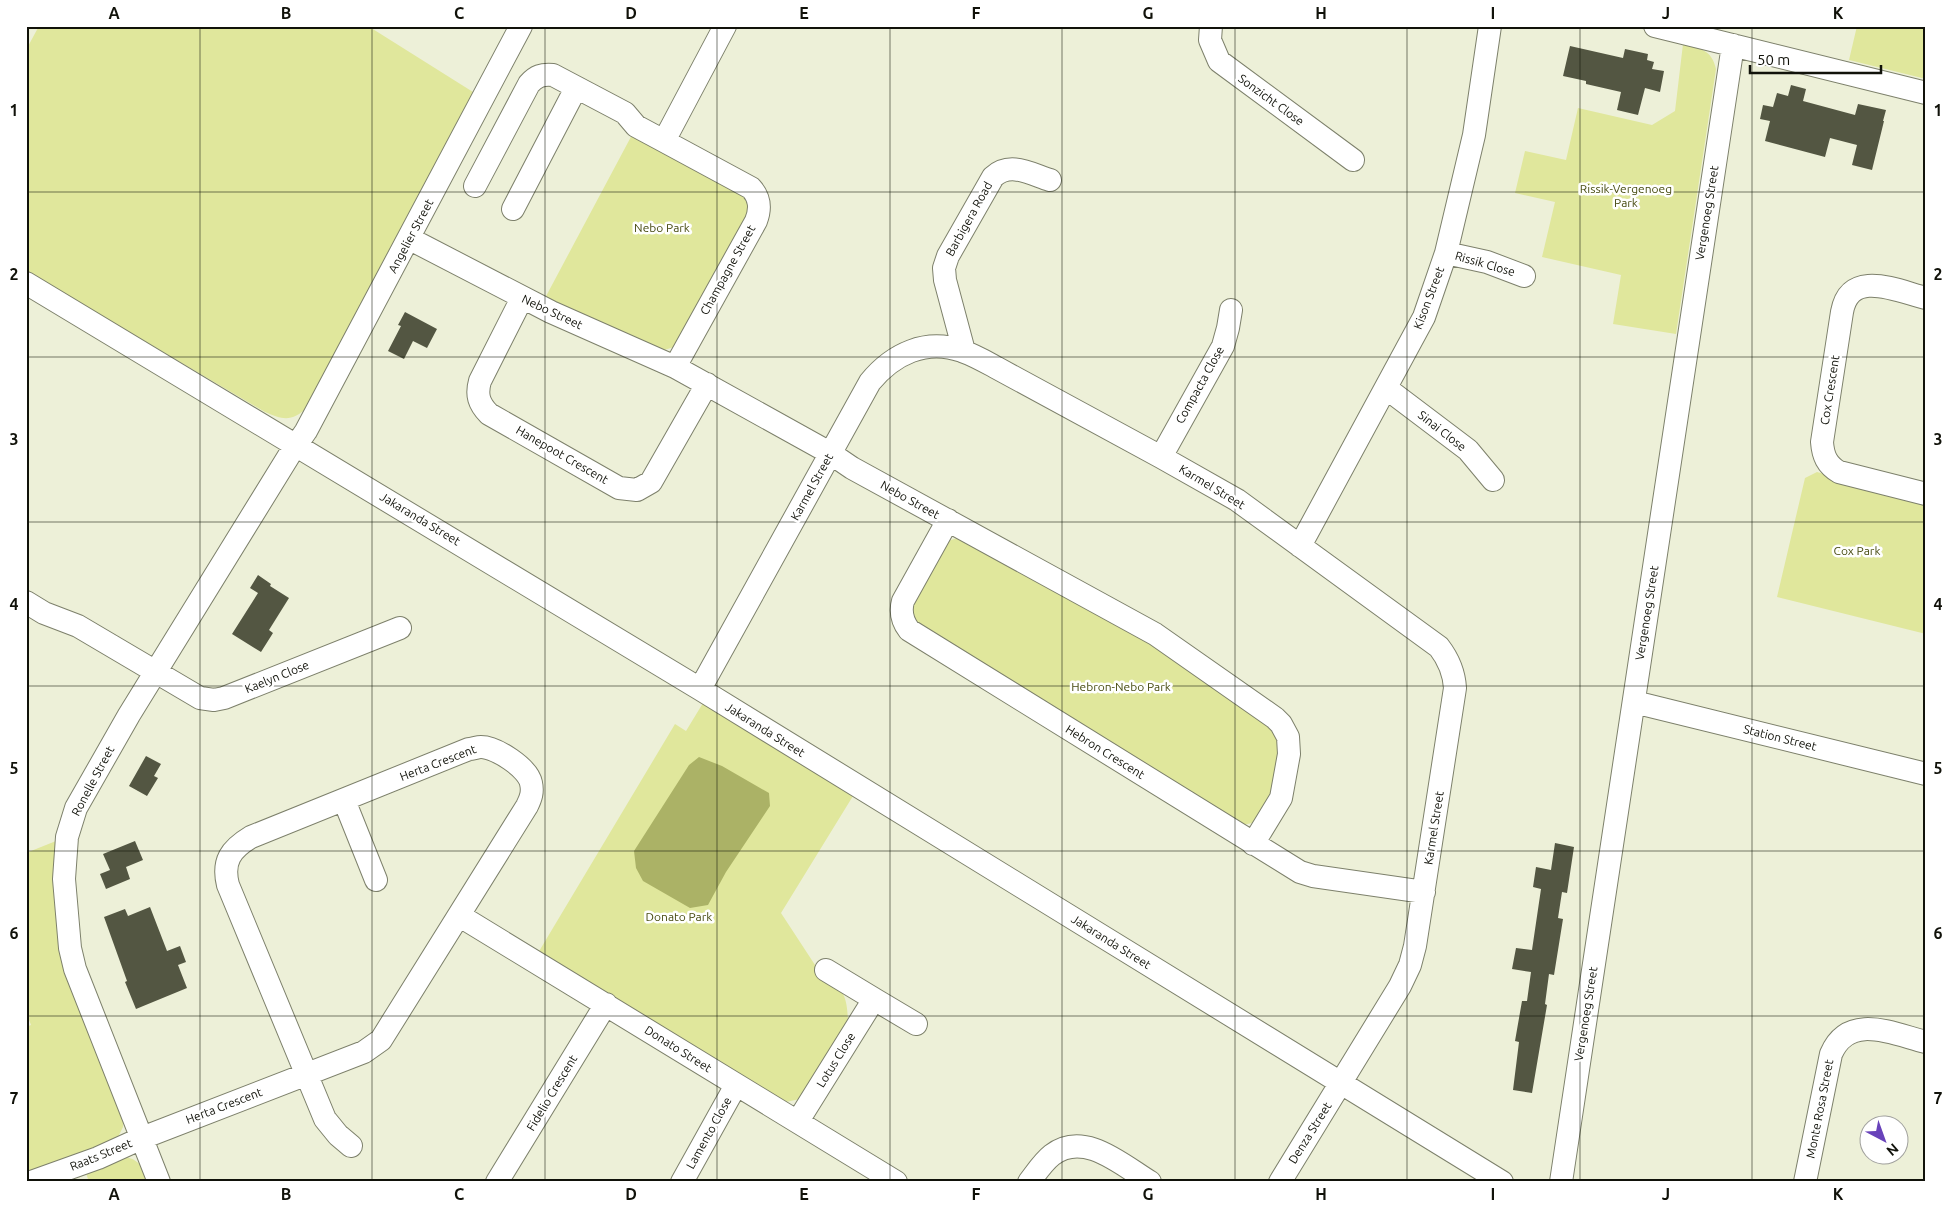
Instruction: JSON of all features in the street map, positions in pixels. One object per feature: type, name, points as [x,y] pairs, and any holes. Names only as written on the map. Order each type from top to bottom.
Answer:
[{"type":"street","name":"Angelier Street","points":[[297,445],[410,239],[521,26]]},
{"type":"street","points":[[475,186],[532,80],[541,75],[552,75],[625,114],[636,126],[664,140],[725,26]]},
{"type":"street","name":"Sonzicht Close","points":[[1211,26],[1210,40],[1212,48],[1224,65],[1353,160]]},
{"type":"street","name":"Kison Street","points":[[1300,546],[1424,317],[1446,253],[1474,134],[1490,26]]},
{"type":"street","points":[[1655,26],[1926,93]]},
{"type":"street","name":"Vergenoeg Street","points":[[1561,1182],[1733,45]]},
{"type":"street","points":[[513,209],[576,88]]},
{"type":"street","name":"Champagne Street","points":[[664,140],[751,188],[756,193],[760,207],[756,221],[675,367]]},
{"type":"street","name":"Barbigera Road","points":[[964,351],[945,280],[944,268],[948,256],[993,177],[999,171],[1012,168],[1050,180]]},
{"type":"street","name":"Nebo Street","points":[[410,239],[522,298],[675,367],[852,468],[1156,634],[1280,724],[1288,737],[1289,754],[1281,798],[1253,844]]},
{"type":"street","name":"Rissik Close","points":[[1446,253],[1487,262],[1524,276]]},
{"type":"street","name":"Jakaranda Street","points":[[26,283],[700,690],[1502,1182]]},
{"type":"street","name":"Cox Crescent","points":[[1926,298],[1874,285],[1860,287],[1849,294],[1845,300],[1842,312],[1822,442],[1825,458],[1839,472],[1926,494]]},
{"type":"street","name":"Hanepoot Crescent","points":[[522,298],[480,381],[478,395],[480,402],[489,414],[619,488],[637,490],[651,482],[707,384]]},
{"type":"street","name":"Compacta Close","points":[[1161,456],[1223,346],[1231,310]]},
{"type":"street","name":"Karmel Street","points":[[700,690],[870,382],[888,363],[910,350],[923,347],[951,347],[964,351],[1161,456],[1237,500],[1432,641],[1444,654],[1452,670],[1455,688],[1415,946],[1406,976],[1341,1083]]},
{"type":"street","name":"Sinai Close","points":[[1386,388],[1468,450],[1493,480]]},
{"type":"street","name":"Ronelle Street","points":[[160,1182],[75,970],[70,948],[64,879],[68,837],[76,808],[156,672],[297,445]]},
{"type":"street","name":"Hebron Crescent","points":[[948,520],[903,601],[901,614],[909,630],[1253,844],[1306,874],[1424,892]]},
{"type":"street","name":"Kaelyn Close","points":[[26,602],[44,613],[78,626],[200,698],[219,700],[400,628]]},
{"type":"street","name":"Station Street","points":[[1634,702],[1926,774]]},
{"type":"street","name":"Herta Crescent","points":[[142,1138],[364,1052],[381,1040],[527,806],[532,794],[529,776],[523,768],[491,749],[481,747],[469,749],[251,837],[240,843],[230,854],[225,874],[306,1073]]},
{"type":"street","points":[[344,800],[376,880]]},
{"type":"street","name":"Donato Street","points":[[460,916],[896,1182]]},
{"type":"street","points":[[826,970],[916,1024]]},
{"type":"street","name":"Lotus Close","points":[[798,1121],[874,999]]},
{"type":"street","name":"Fidelio Crescent","points":[[497,1182],[606,1004]]},
{"type":"street","name":"Monte Rosa Street","points":[[1805,1182],[1831,1054],[1840,1039],[1847,1033],[1864,1028],[1926,1042]]},
{"type":"street","points":[[306,1073],[329,1126],[351,1146]]},
{"type":"street","name":"Denza Street","points":[[1280,1182],[1341,1083]]},
{"type":"street","name":"Lamento Close","points":[[682,1182],[736,1085]]},
{"type":"street","name":"Raats Street","points":[[31,1182],[98,1158],[142,1138]]},
{"type":"street","points":[[1028,1182],[1052,1155],[1060,1150],[1078,1146],[1098,1150],[1150,1182]]},
{"type":"green space","points":[[39,26],[368,26],[473,92],[308,407],[302,412],[292,417],[282,418],[265,412],[26,271],[26,50]]},
{"type":"green space","points":[[1857,26],[1926,26],[1926,79],[1849,60]]},
{"type":"green space","name":"Rissik-Vergenoeg Park","points":[[1683,44],[1700,49],[1708,54],[1712,58],[1716,69],[1676,334],[1613,324],[1621,275],[1542,257],[1555,202],[1515,193],[1525,151],[1566,160],[1578,108],[1652,125],[1675,111]]},
{"type":"green space","name":"Nebo Park","points":[[633,133],[744,192],[752,207],[674,347],[661,351],[544,300]]},
{"type":"green space","name":"Cox Park","points":[[1817,472],[1926,502],[1926,634],[1777,597],[1805,478]]},
{"type":"green space","name":"Hebron-Nebo Park","points":[[957,538],[1139,632],[1271,724],[1280,738],[1275,791],[1256,822],[1243,825],[914,625],[910,606],[948,541]]},
{"type":"green space","name":"Donato Park","points":[[703,703],[853,796],[781,913],[817,968],[815,972],[837,986],[841,991],[847,1011],[848,1022],[800,1099],[786,1102],[538,953],[675,724],[686,731]]},
{"type":"green space","points":[[56,841],[54,882],[58,933],[123,1119],[123,1127],[117,1139],[26,1175],[26,1027],[31,1025],[26,1012],[26,853]]},
{"type":"green space","points":[[123,1157],[137,1162],[149,1182],[89,1182],[86,1173]]},
{"type":"shaded area","points":[[699,757],[722,766],[769,793],[770,806],[726,872],[708,905],[690,908],[643,881],[636,868],[634,851],[689,765]]},
{"type":"building","points":[[1570,46],[1623,58],[1625,49],[1648,54],[1647,60],[1654,62],[1652,69],[1664,71],[1660,92],[1645,88],[1638,115],[1617,110],[1621,92],[1586,84],[1586,81],[1563,76]]},
{"type":"building","points":[[1791,85],[1806,89],[1803,101],[1855,115],[1858,104],[1886,110],[1872,170],[1852,165],[1857,145],[1830,138],[1825,157],[1765,141],[1770,121],[1760,119],[1763,105],[1773,107],[1777,93],[1788,96]]},
{"type":"building","points":[[405,312],[437,329],[427,348],[413,341],[404,359],[388,351],[401,326],[398,325]]},
{"type":"building","points":[[258,575],[271,584],[270,586],[289,598],[269,630],[273,633],[261,652],[232,634],[258,593],[250,588]]},
{"type":"building","points":[[146,756],[161,764],[154,776],[158,778],[147,796],[129,786]]},
{"type":"building","points":[[135,841],[143,860],[126,867],[130,879],[106,889],[100,874],[110,870],[103,854]]},
{"type":"building","points":[[1555,843],[1574,847],[1567,893],[1562,892],[1558,918],[1563,919],[1554,975],[1549,974],[1545,1004],[1547,1005],[1532,1093],[1513,1090],[1519,1042],[1515,1041],[1522,1001],[1527,1001],[1531,972],[1512,969],[1516,948],[1532,950],[1541,889],[1533,887],[1536,867],[1551,870]]},
{"type":"building","points":[[150,907],[167,951],[180,946],[186,962],[178,965],[187,988],[136,1009],[125,982],[127,981],[104,917],[125,909],[128,916]]}]
